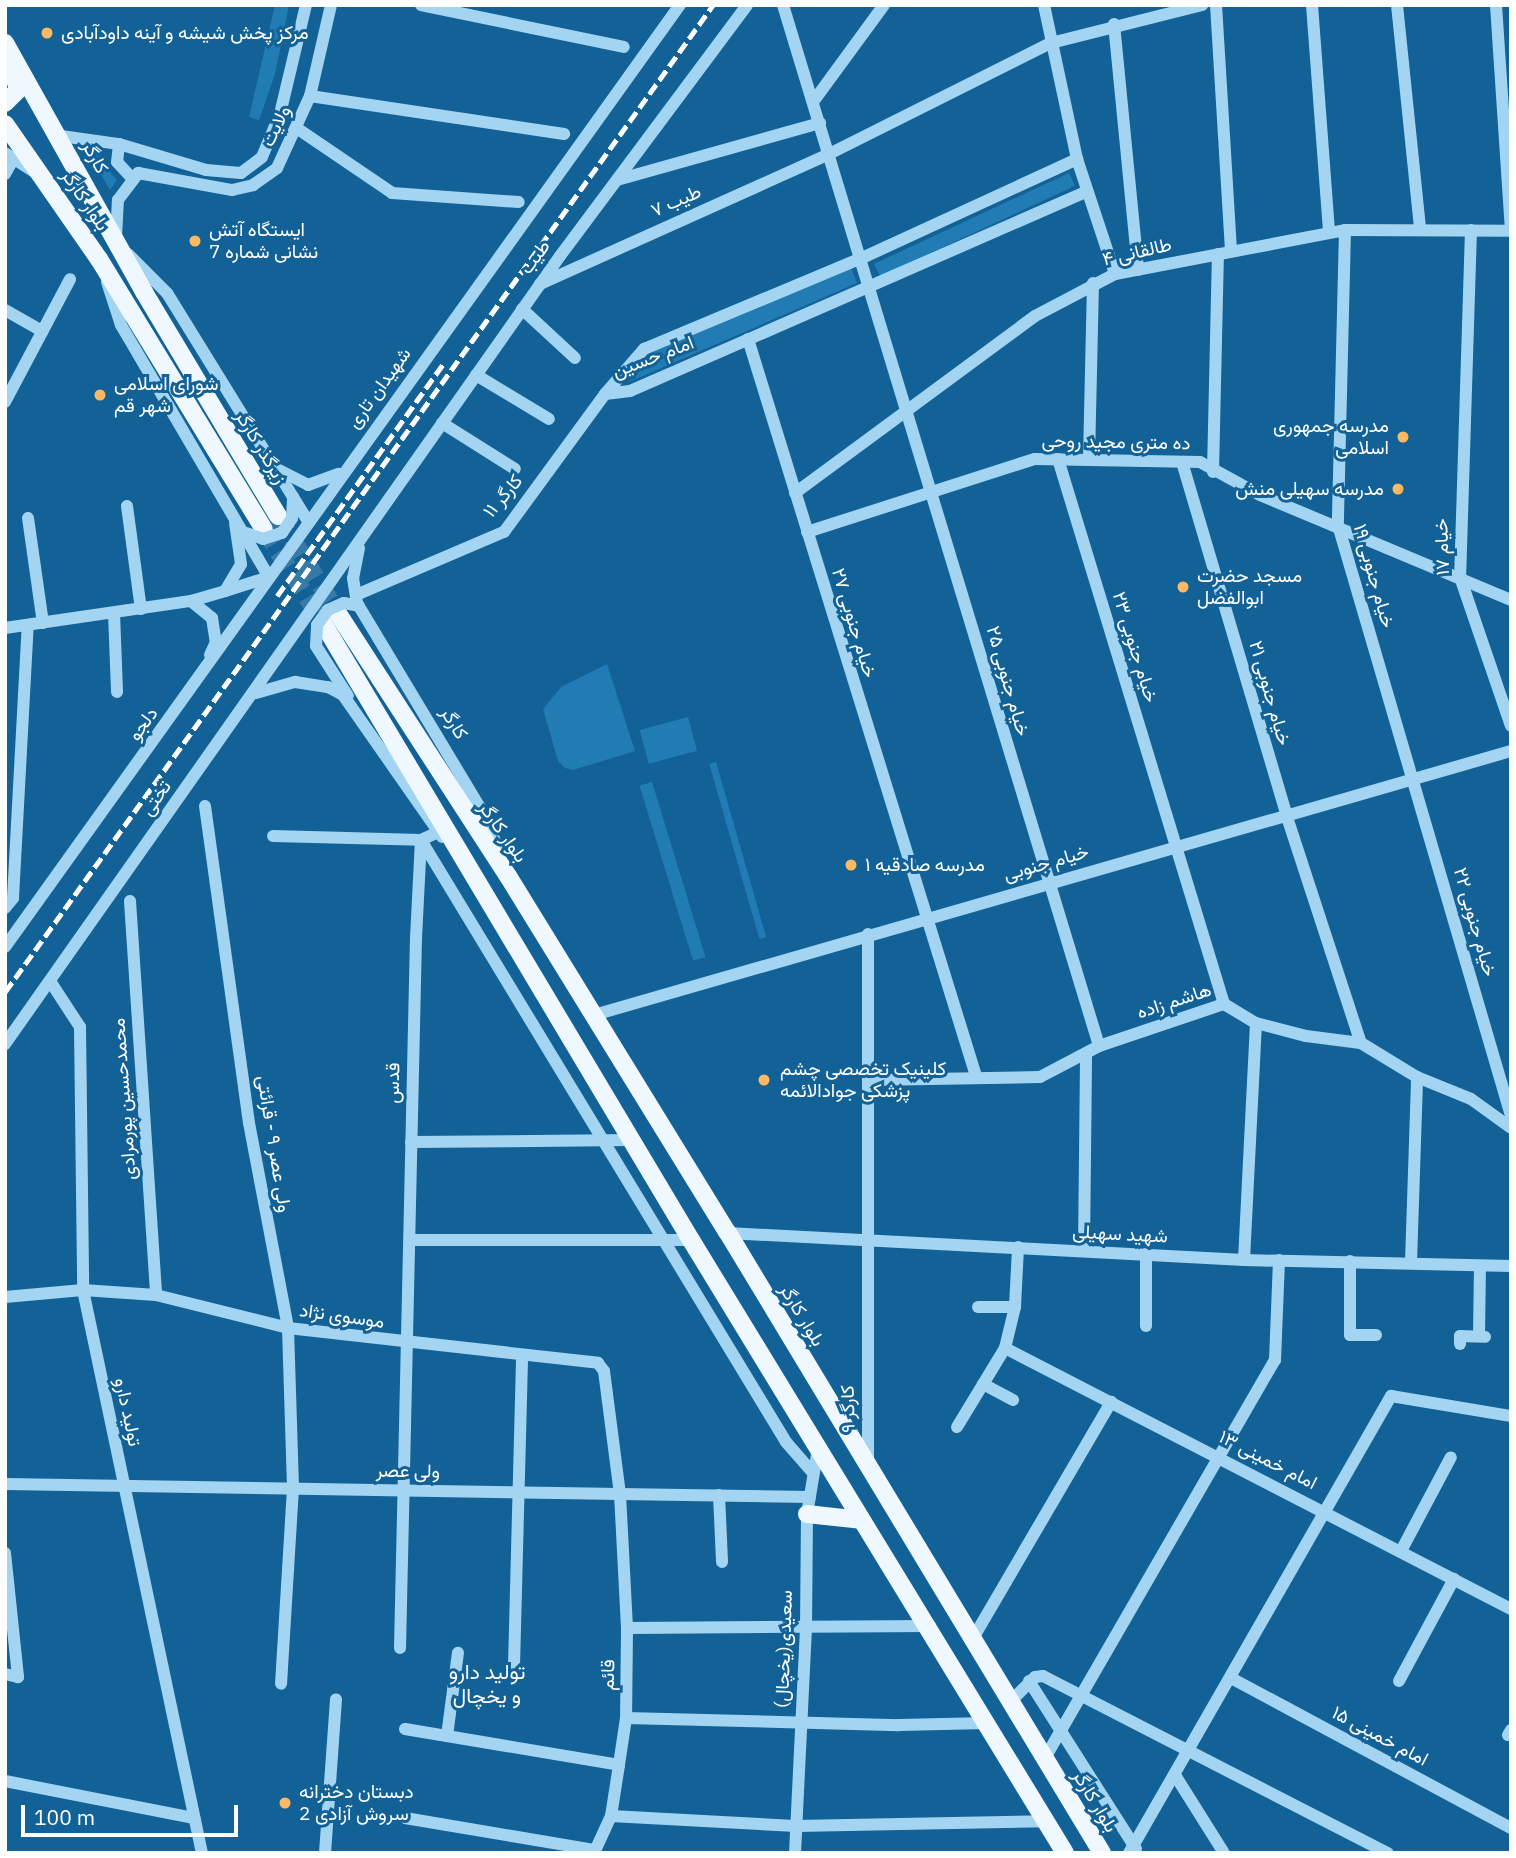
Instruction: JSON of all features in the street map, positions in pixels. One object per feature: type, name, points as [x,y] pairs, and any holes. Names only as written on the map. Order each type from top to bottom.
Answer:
[{"type":"main road","name":"کارگر","points":[[5,43],[61,136],[144,292]]},
{"type":"main road","points":[[5,59],[19,89],[14,99],[5,103]]},
{"type":"main road","name":"بلوار کارگر","points":[[5,124],[48,183],[126,302]]},
{"type":"main road","name":"زیرگذر کارگر","points":[[144,292],[278,516]]},
{"type":"main road","name":"زیرگذر کارگر","points":[[126,302],[255,531]]},
{"type":"main road","name":"بلوار کارگر","points":[[439,825],[330,618],[508,876],[728,1233],[1102,1853]]},
{"type":"main road","points":[[439,825],[459,847],[691,1240],[861,1520],[930,1626],[1065,1853]]},
{"type":"main road","points":[[567,1031],[594,1016]]},
{"type":"main road","points":[[808,1505],[861,1520]]},
{"type":"street","name":"ولایت","points":[[232,173],[241,173],[262,157],[293,73],[306,5]]},
{"type":"street","name":"ولایت","points":[[232,190],[253,185],[277,168],[298,129],[310,96],[331,5]]},
{"type":"street","points":[[421,5],[624,47]]},
{"type":"street","name":"شهیدان تاری","points":[[307,520],[680,5]]},
{"type":"street","name":"طیب","points":[[338,574],[522,309],[747,5]]},
{"type":"street","name":"خیام جنوبی ۲۵","points":[[783,5],[862,258],[1027,815],[1051,881],[1099,1046]]},
{"type":"street","points":[[813,102],[884,5]]},
{"type":"street","points":[[1044,5],[1077,159],[1115,274]]},
{"type":"street","name":"طیب ۷","points":[[540,284],[829,153],[1051,43],[1167,8],[1202,5]]},
{"type":"street","points":[[1213,472],[1215,360],[1224,253],[1216,5]]},
{"type":"street","points":[[1312,5],[1329,232]]},
{"type":"street","points":[[1397,5],[1420,228]]},
{"type":"street","points":[[1496,5],[1511,230]]},
{"type":"street","points":[[1114,24],[1139,270]]},
{"type":"street","points":[[310,96],[564,134]]},
{"type":"street","points":[[617,180],[820,123]]},
{"type":"street","points":[[298,129],[392,192],[519,202]]},
{"type":"street","points":[[61,136],[119,145],[232,173],[237,185],[232,190],[145,172],[131,177],[114,215],[117,242],[167,293],[307,520]]},
{"type":"street","points":[[119,145],[117,162],[131,177]]},
{"type":"street","points":[[5,174],[10,155],[48,183]]},
{"type":"street","points":[[262,157],[265,167],[277,168]]},
{"type":"street","name":"امام حسین","points":[[605,394],[644,349],[862,258],[1077,159]]},
{"type":"street","name":"امام حسین","points":[[605,394],[623,393],[1087,191]]},
{"type":"street","name":"طالقانی ۴","points":[[795,493],[907,407],[1035,316],[1115,274],[1345,230],[1511,230]]},
{"type":"street","name":"خیام جنوبی ۱۹","points":[[1345,230],[1338,525],[1414,778]]},
{"type":"street","name":"خیام ۱۷","points":[[1471,230],[1460,577],[1511,726]]},
{"type":"street","points":[[99,259],[121,325],[231,507],[263,539],[282,533],[292,518],[293,497]]},
{"type":"street","points":[[5,402],[70,279]]},
{"type":"street","points":[[1088,459],[1094,283]]},
{"type":"street","points":[[522,309],[575,358]]},
{"type":"street","points":[[5,310],[42,331]]},
{"type":"street","name":"خیام جنوبی ۲۷","points":[[748,340],[976,1076]]},
{"type":"street","points":[[476,375],[548,419]]},
{"type":"street","name":"کارگر ۱۱","points":[[358,711],[316,646],[317,625],[328,610],[344,603],[358,601],[504,532],[605,394]]},
{"type":"street","points":[[442,424],[515,469]]},
{"type":"street","name":"ده متری مجید روحی","points":[[807,532],[1035,459],[1200,462],[1213,472],[1511,600]]},
{"type":"street","name":"خیام جنوبی ۲۳","points":[[1058,459],[1224,1004]]},
{"type":"street","name":"خیام جنوبی ۲۱","points":[[1182,462],[1286,814],[1361,1043]]},
{"type":"street","points":[[273,465],[285,476],[308,485],[342,472]]},
{"type":"street","points":[[128,506],[141,609]]},
{"type":"street","points":[[225,591],[241,564],[231,507]]},
{"type":"street","points":[[28,518],[43,622]]},
{"type":"street","name":"دلجو","points":[[5,947],[202,675],[307,520]]},
{"type":"street","points":[[5,628],[191,601],[269,577],[255,531]]},
{"type":"street","points":[[358,601],[353,578],[362,538]]},
{"type":"street","name":"تختی","points":[[5,1044],[256,694],[338,574]]},
{"type":"street","points":[[191,601],[212,618],[216,632],[202,675]]},
{"type":"street","name":"کارگر","points":[[358,601],[486,818],[508,876]]},
{"type":"street","points":[[114,613],[117,692]]},
{"type":"street","points":[[5,908],[13,898],[28,625]]},
{"type":"street","points":[[256,694],[274,685],[313,683],[343,695],[358,711],[439,825],[421,840],[273,836]]},
{"type":"street","name":"خیام جنوبی","points":[[594,1016],[926,917],[1511,751]]},
{"type":"street","name":"خیام جنوبی ۲۲","points":[[1414,778],[1511,1116]]},
{"type":"street","name":"ولی عصر ۹ - قرائتی","points":[[205,806],[249,1124],[288,1328],[293,1488],[281,1684]]},
{"type":"street","points":[[421,840],[786,1442],[813,1473]]},
{"type":"street","name":"قدس","points":[[400,1648],[410,1345],[411,1142],[421,840]]},
{"type":"street","name":"محمدحسین پورمرادی","points":[[130,901],[156,1295]]},
{"type":"street","name":"کارگر ۹","points":[[868,934],[871,1080],[867,1238],[868,1468]]},
{"type":"street","name":"تولید دارو","points":[[50,981],[80,1027],[83,1290],[202,1853]]},
{"type":"street","name":"هاشم زاده","points":[[871,1080],[976,1076],[1040,1077],[1099,1046],[1224,1004],[1256,1023],[1306,1036],[1361,1043],[1417,1077],[1471,1099],[1511,1128]]},
{"type":"street","points":[[1244,1259],[1256,1023]]},
{"type":"street","points":[[1084,1251],[1086,1054]]},
{"type":"street","points":[[1411,1262],[1417,1077]]},
{"type":"street","points":[[411,1142],[631,1140]]},
{"type":"street","name":"شهید سهیلی","points":[[728,1233],[1244,1259],[1511,1266]]},
{"type":"street","points":[[411,1240],[691,1240]]},
{"type":"street","points":[[957,1427],[1005,1348],[1015,1307],[1018,1247]]},
{"type":"street","points":[[1146,1254],[1146,1326]]},
{"type":"street","points":[[1045,1758],[1275,1360],[1279,1260]]},
{"type":"street","points":[[1350,1261],[1350,1335],[1376,1335]]},
{"type":"street","points":[[1460,1344],[1460,1336],[1482,1337],[1480,1266]]},
{"type":"street","name":"موسوی نژاد","points":[[5,1297],[83,1290],[156,1295],[288,1328],[410,1345],[598,1363]]},
{"type":"street","points":[[978,1307],[1015,1307]]},
{"type":"street","name":"امام خمینی ۱۳","points":[[1005,1348],[1510,1607]]},
{"type":"street","points":[[514,1666],[522,1356]]},
{"type":"street","name":"قائم","points":[[595,1851],[611,1816],[626,1718],[627,1628],[620,1494],[604,1371],[598,1363]]},
{"type":"street","points":[[983,1384],[1013,1400]]},
{"type":"street","points":[[1030,1682],[1134,1850],[1324,1510],[1391,1396],[1511,1416]]},
{"type":"street","points":[[972,1640],[1111,1402]]},
{"type":"street","name":"سعیدی(یخچال)","points":[[795,1853],[806,1629],[808,1505],[818,1448]]},
{"type":"street","points":[[1401,1551],[1451,1457]]},
{"type":"street","name":"ولی عصر","points":[[5,1483],[719,1495],[808,1505]]},
{"type":"street","points":[[719,1495],[722,1562]]},
{"type":"street","points":[[5,1553],[11,1676]]},
{"type":"street","points":[[1399,1681],[1454,1580]]},
{"type":"street","points":[[627,1628],[806,1629],[930,1626]]},
{"type":"street","points":[[447,1736],[458,1653]]},
{"type":"street","points":[[1011,1701],[1030,1682],[1043,1676],[1083,1693],[1388,1853]]},
{"type":"street","name":"امام خمینی ۱۵","points":[[1231,1678],[1511,1828]]},
{"type":"street","points":[[325,1853],[336,1699]]},
{"type":"street","points":[[626,1718],[801,1719],[899,1725],[988,1723]]},
{"type":"street","points":[[405,1729],[619,1765]]},
{"type":"street","points":[[1175,1775],[1224,1853]]},
{"type":"street","points":[[5,1781],[194,1818]]},
{"type":"street","points":[[611,1816],[796,1826],[1047,1821]]},
{"type":"street","points":[[405,1818],[595,1851]]},
{"type":"shaded area","points":[[275,5],[289,5],[275,74],[259,120],[249,117]]},
{"type":"shaded area","points":[[85,146],[99,149],[102,163],[117,180],[110,190]]},
{"type":"shaded area","points":[[1069,173],[1075,186],[880,277],[874,264]]},
{"type":"shaded area","points":[[851,267],[857,283],[629,382],[649,353]]},
{"type":"shaded area","points":[[607,664],[635,751],[573,770],[565,768],[558,761],[543,709],[561,687]]},
{"type":"shaded area","points":[[688,717],[697,751],[649,764],[640,730]]},
{"type":"shaded area","points":[[716,762],[766,937],[759,939],[709,764]]},
{"type":"shaded area","points":[[652,782],[706,957],[693,961],[640,786]]},
{"type":"tunnel","points":[[278,516],[337,612]]},
{"type":"tunnel","points":[[264,529],[322,621]]},
{"type":"railway","points":[[5,992],[713,5]]},
{"type":"railway","points":[[277,596],[444,363]]},
{"type":"place","name":"مرکز پخش شیشه و آینه داودآبادی","points":[[47,33]]},
{"type":"place","name":"ایستگاه آتش نشانی شماره 7","points":[[195,241]]},
{"type":"place","name":"شورای اسلامی شهر قم","points":[[100,395]]},
{"type":"place","name":"مدرسه جمهوری اسلامی","points":[[1403,437]]},
{"type":"place","name":"مدرسه سهیلی منش","points":[[1398,489]]},
{"type":"place","name":"مسجد حضرت ابوالفضل","points":[[1183,587]]},
{"type":"place","name":"مدرسه صادقیه ۱","points":[[851,865]]},
{"type":"place","name":"کلینیک تخصصی چشم پزشکی جوادالائمه","points":[[764,1080]]},
{"type":"place","name":"دبستان دخترانه سروش آزادی 2","points":[[285,1803]]},
{"type":"district","name":"تولید دارو و یخچال","points":[[487,1683]]}]
